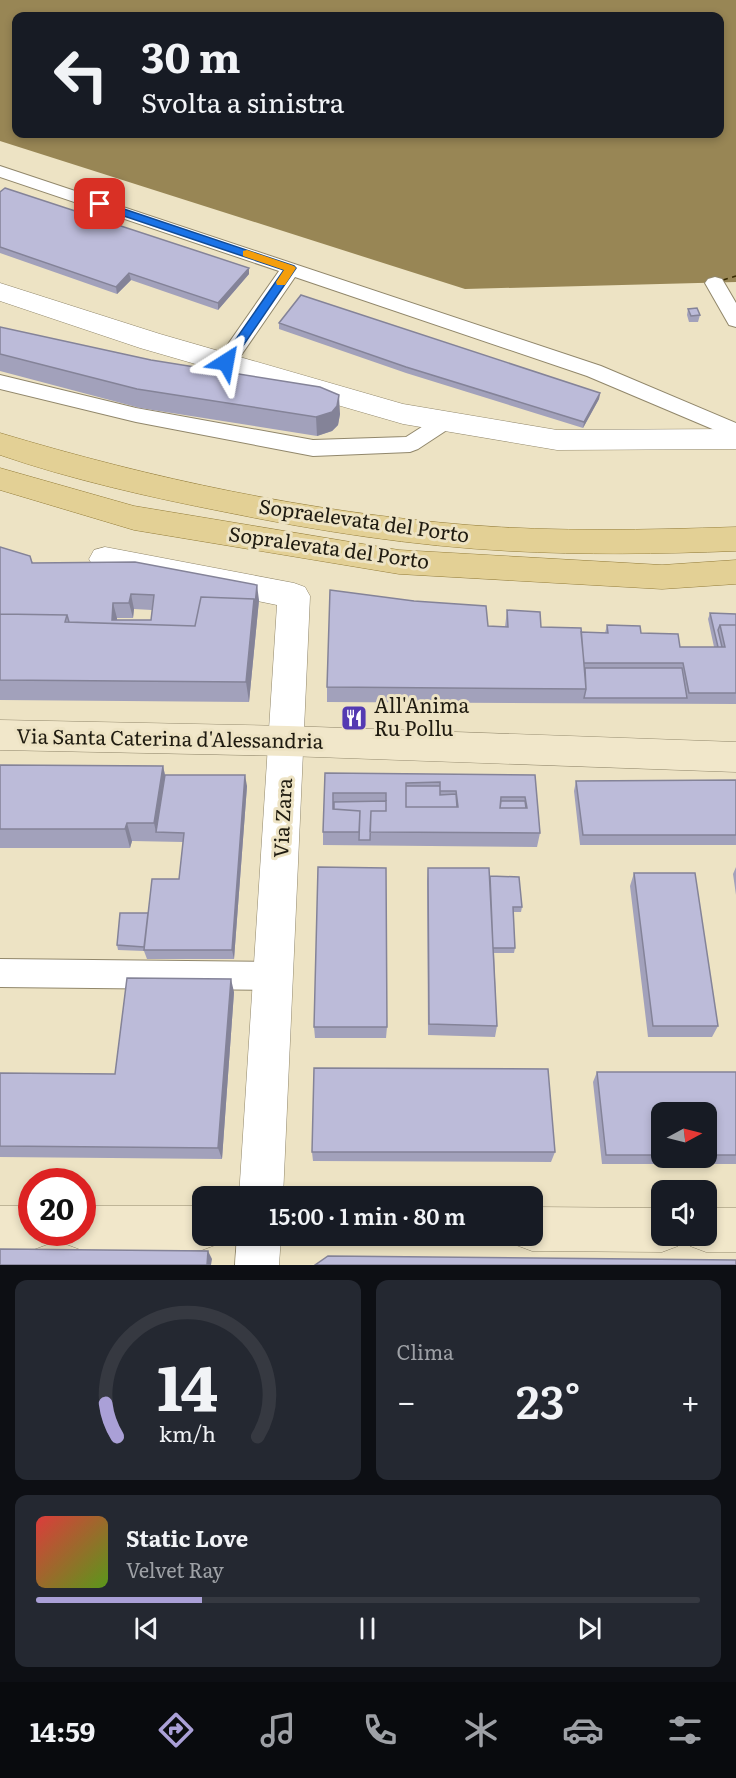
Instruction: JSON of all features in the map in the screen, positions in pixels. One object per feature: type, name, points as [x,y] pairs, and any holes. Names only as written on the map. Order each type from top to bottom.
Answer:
[{"type":"main road","name":"Sopraelevata del Porto","points":[[0,444],[129,480],[214,499],[294,515],[422,532],[531,539],[648,542],[736,539]]},
{"type":"main road","name":"Sopralevata del Porto","points":[[0,479],[134,518],[399,562],[662,577],[736,572]]},
{"type":"street","points":[[0,292],[150,341],[403,414],[557,440],[736,439]]},
{"type":"street","name":"Via Zara","points":[[105,559],[294,596],[288,741],[262,1186]]},
{"type":"street","name":"Via Santa Caterina d'Alessandria","points":[[0,735],[288,741],[736,757]]},
{"type":"street","points":[[0,1228],[18,1228]]},
{"type":"street","points":[[96,1228],[192,1228]]},
{"type":"street","points":[[543,1229],[651,1230]]},
{"type":"street","points":[[717,1230],[736,1230]]},
{"type":"street","points":[[257,1265],[258,1246]]},
{"type":"lane","points":[[0,171],[594,371],[736,431]]},
{"type":"lane","points":[[226,362],[291,268]]},
{"type":"lane","points":[[715,283],[736,320]]},
{"type":"lane","points":[[0,382],[136,415],[313,448],[410,444],[446,421]]},
{"type":"lane","points":[[0,973],[274,976]]},
{"type":"shaded area","points":[[0,0],[736,0],[736,282],[465,289],[0,141]]},
{"type":"building","points":[[5,188],[249,268],[218,303],[129,273],[116,287],[0,247],[0,192]]},
{"type":"building","points":[[301,295],[600,393],[584,422],[406,367],[279,323]]},
{"type":"building","points":[[697,308],[700,315],[691,316],[688,309]]},
{"type":"building","points":[[0,327],[151,360],[320,387],[339,395],[337,406],[332,412],[316,417],[137,389],[0,354]]},
{"type":"building","points":[[0,547],[30,556],[32,563],[135,562],[257,585],[255,605],[254,599],[201,597],[195,626],[69,622],[67,615],[0,614]],"holes":[[[131,594],[154,595],[151,620],[112,620],[113,603],[129,603]]]},
{"type":"building","points":[[330,590],[414,601],[486,606],[488,626],[508,627],[507,610],[540,612],[541,627],[581,628],[586,689],[327,687]]},
{"type":"building","points":[[201,597],[254,599],[246,682],[0,680],[0,614],[67,615],[65,622],[195,626]]},
{"type":"building","points":[[710,613],[736,614],[736,625],[720,625],[718,630],[722,647],[718,647]]},
{"type":"building","points":[[607,625],[640,626],[641,633],[678,634],[680,647],[725,647],[720,625],[736,625],[736,693],[689,693],[683,663],[584,663],[581,632],[608,633]]},
{"type":"building","points":[[585,668],[682,668],[687,698],[584,698]]},
{"type":"building","points":[[0,765],[163,766],[154,823],[127,823],[125,829],[0,829]]},
{"type":"building","points":[[325,773],[535,775],[540,833],[370,832],[371,811],[386,811],[386,793],[333,793],[333,809],[360,811],[359,832],[323,832]],"holes":[[[440,782],[440,791],[456,791],[458,807],[406,807],[406,783]],[[501,797],[525,797],[527,808],[500,808]]]},
{"type":"building","points":[[165,775],[245,775],[232,950],[144,950],[152,879],[179,879],[184,833],[156,832]]},
{"type":"building","points":[[736,780],[736,835],[583,835],[576,781]]},
{"type":"building","points":[[406,786],[440,786],[440,795],[456,794],[457,807],[406,807]]},
{"type":"building","points":[[386,801],[386,811],[371,811],[370,840],[359,840],[360,811],[334,809],[334,802]]},
{"type":"building","points":[[501,801],[525,801],[526,808],[500,808]]},
{"type":"building","points":[[318,867],[386,868],[387,1027],[314,1027]]},
{"type":"building","points":[[428,868],[489,868],[497,1026],[429,1024]]},
{"type":"building","points":[[634,873],[695,873],[718,1026],[653,1026]]},
{"type":"building","points":[[490,876],[519,877],[522,907],[513,907],[515,948],[493,948]]},
{"type":"building","points":[[120,913],[148,913],[144,947],[117,945]]},
{"type":"building","points":[[127,978],[231,979],[218,1148],[0,1146],[0,1073],[115,1074]]},
{"type":"building","points":[[314,1068],[548,1069],[555,1152],[312,1152]]},
{"type":"building","points":[[597,1072],[736,1072],[736,1155],[717,1155],[717,1102],[651,1102],[651,1155],[606,1155]]},
{"type":"building","points":[[0,1249],[208,1251],[207,1265],[0,1265]]},
{"type":"building","points":[[328,1256],[736,1260],[736,1265],[315,1265]]},
{"type":"ferry route","points":[[723,280],[736,276]]},
{"type":"slow traffic","points":[[247,254],[291,268],[281,282]]},
{"type":"place","name":"All'Anima Ru Pollu","points":[[354,718]]},
{"type":"route","points":[[100,204],[291,268],[226,362]]}]
